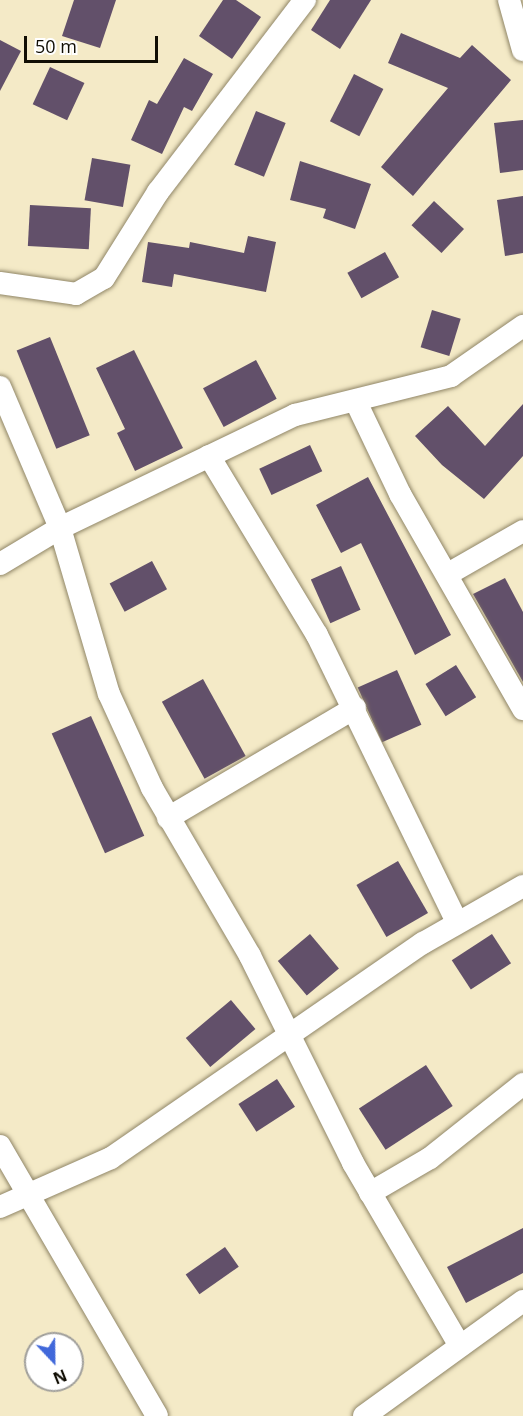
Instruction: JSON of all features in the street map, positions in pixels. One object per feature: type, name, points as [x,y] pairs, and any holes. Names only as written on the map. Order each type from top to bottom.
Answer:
[{"type":"street","points":[[0,283],[76,294],[104,278],[158,192],[305,0]]},
{"type":"street","points":[[509,0],[523,50]]},
{"type":"street","points":[[0,564],[60,528],[295,415],[356,402],[451,376],[523,326]]},
{"type":"street","points":[[0,387],[60,528],[105,684],[168,818],[289,1031],[370,1193],[460,1347]]},
{"type":"street","points":[[356,402],[400,494],[448,574],[523,709]]},
{"type":"street","points":[[209,456],[304,611],[355,708],[457,922]]},
{"type":"street","points":[[448,574],[523,531]]},
{"type":"street","points":[[168,818],[355,708]]},
{"type":"street","points":[[0,1207],[111,1158],[289,1031],[457,922],[523,886]]},
{"type":"street","points":[[370,1193],[430,1158],[523,1084]]},
{"type":"street","points":[[0,1146],[158,1416]]},
{"type":"street","points":[[364,1416],[523,1301]]},
{"type":"building","points":[[74,0],[116,0],[100,48],[62,36]]},
{"type":"building","points":[[223,0],[236,0],[261,17],[232,59],[199,36]]},
{"type":"building","points":[[330,0],[371,0],[340,49],[311,30]]},
{"type":"building","points":[[401,33],[460,58],[472,45],[511,80],[413,196],[381,167],[448,88],[388,63]]},
{"type":"building","points":[[0,40],[21,51],[0,91]]},
{"type":"building","points":[[184,58],[213,74],[192,111],[184,107],[162,154],[131,140],[149,100],[157,104]]},
{"type":"building","points":[[50,67],[84,83],[67,120],[33,104]]},
{"type":"building","points":[[354,74],[383,89],[359,136],[330,121]]},
{"type":"building","points":[[256,111],[286,123],[264,177],[234,165]]},
{"type":"building","points":[[523,120],[523,170],[500,173],[494,123]]},
{"type":"building","points":[[92,158],[130,165],[123,207],[85,200]]},
{"type":"building","points":[[300,161],[371,184],[355,229],[323,218],[326,209],[290,200]]},
{"type":"building","points":[[523,196],[523,253],[505,256],[497,200]]},
{"type":"building","points":[[434,201],[464,229],[441,253],[411,225]]},
{"type":"building","points":[[30,205],[91,208],[89,249],[28,246]]},
{"type":"building","points":[[248,236],[276,242],[266,292],[174,274],[172,287],[142,282],[148,242],[189,248],[190,242],[244,253]]},
{"type":"building","points":[[385,252],[399,277],[361,298],[347,273]]},
{"type":"building","points":[[432,310],[461,319],[449,356],[421,347]]},
{"type":"building","points":[[50,337],[90,435],[56,449],[17,350]]},
{"type":"building","points":[[134,350],[183,448],[135,471],[117,433],[125,429],[96,368]]},
{"type":"building","points":[[256,360],[277,399],[224,427],[203,388]]},
{"type":"building","points":[[523,404],[523,456],[484,499],[442,465],[415,436],[448,406],[485,446]]},
{"type":"building","points":[[310,445],[322,471],[272,495],[259,469]]},
{"type":"building","points":[[368,477],[451,635],[415,655],[361,543],[341,553],[316,505]]},
{"type":"building","points":[[152,561],[167,589],[125,612],[110,584]]},
{"type":"building","points":[[341,566],[361,610],[330,623],[311,579]]},
{"type":"building","points":[[505,578],[523,612],[523,682],[473,594]]},
{"type":"building","points":[[456,665],[476,697],[446,716],[425,684]]},
{"type":"building","points":[[397,670],[421,725],[382,742],[358,687]]},
{"type":"building","points":[[203,679],[246,756],[205,779],[162,702]]},
{"type":"building","points":[[91,716],[144,836],[105,853],[52,733]]},
{"type":"building","points":[[398,861],[428,913],[386,937],[356,885]]},
{"type":"building","points":[[310,934],[339,968],[307,995],[278,961]]},
{"type":"building","points":[[492,934],[511,963],[471,989],[452,960]]},
{"type":"building","points":[[231,1000],[255,1029],[210,1067],[186,1038]]},
{"type":"building","points":[[426,1065],[453,1106],[386,1150],[359,1109]]},
{"type":"building","points":[[277,1079],[295,1107],[256,1132],[238,1104]]},
{"type":"building","points":[[523,1228],[523,1273],[466,1303],[447,1267]]},
{"type":"building","points":[[225,1247],[239,1267],[199,1294],[186,1275]]}]
